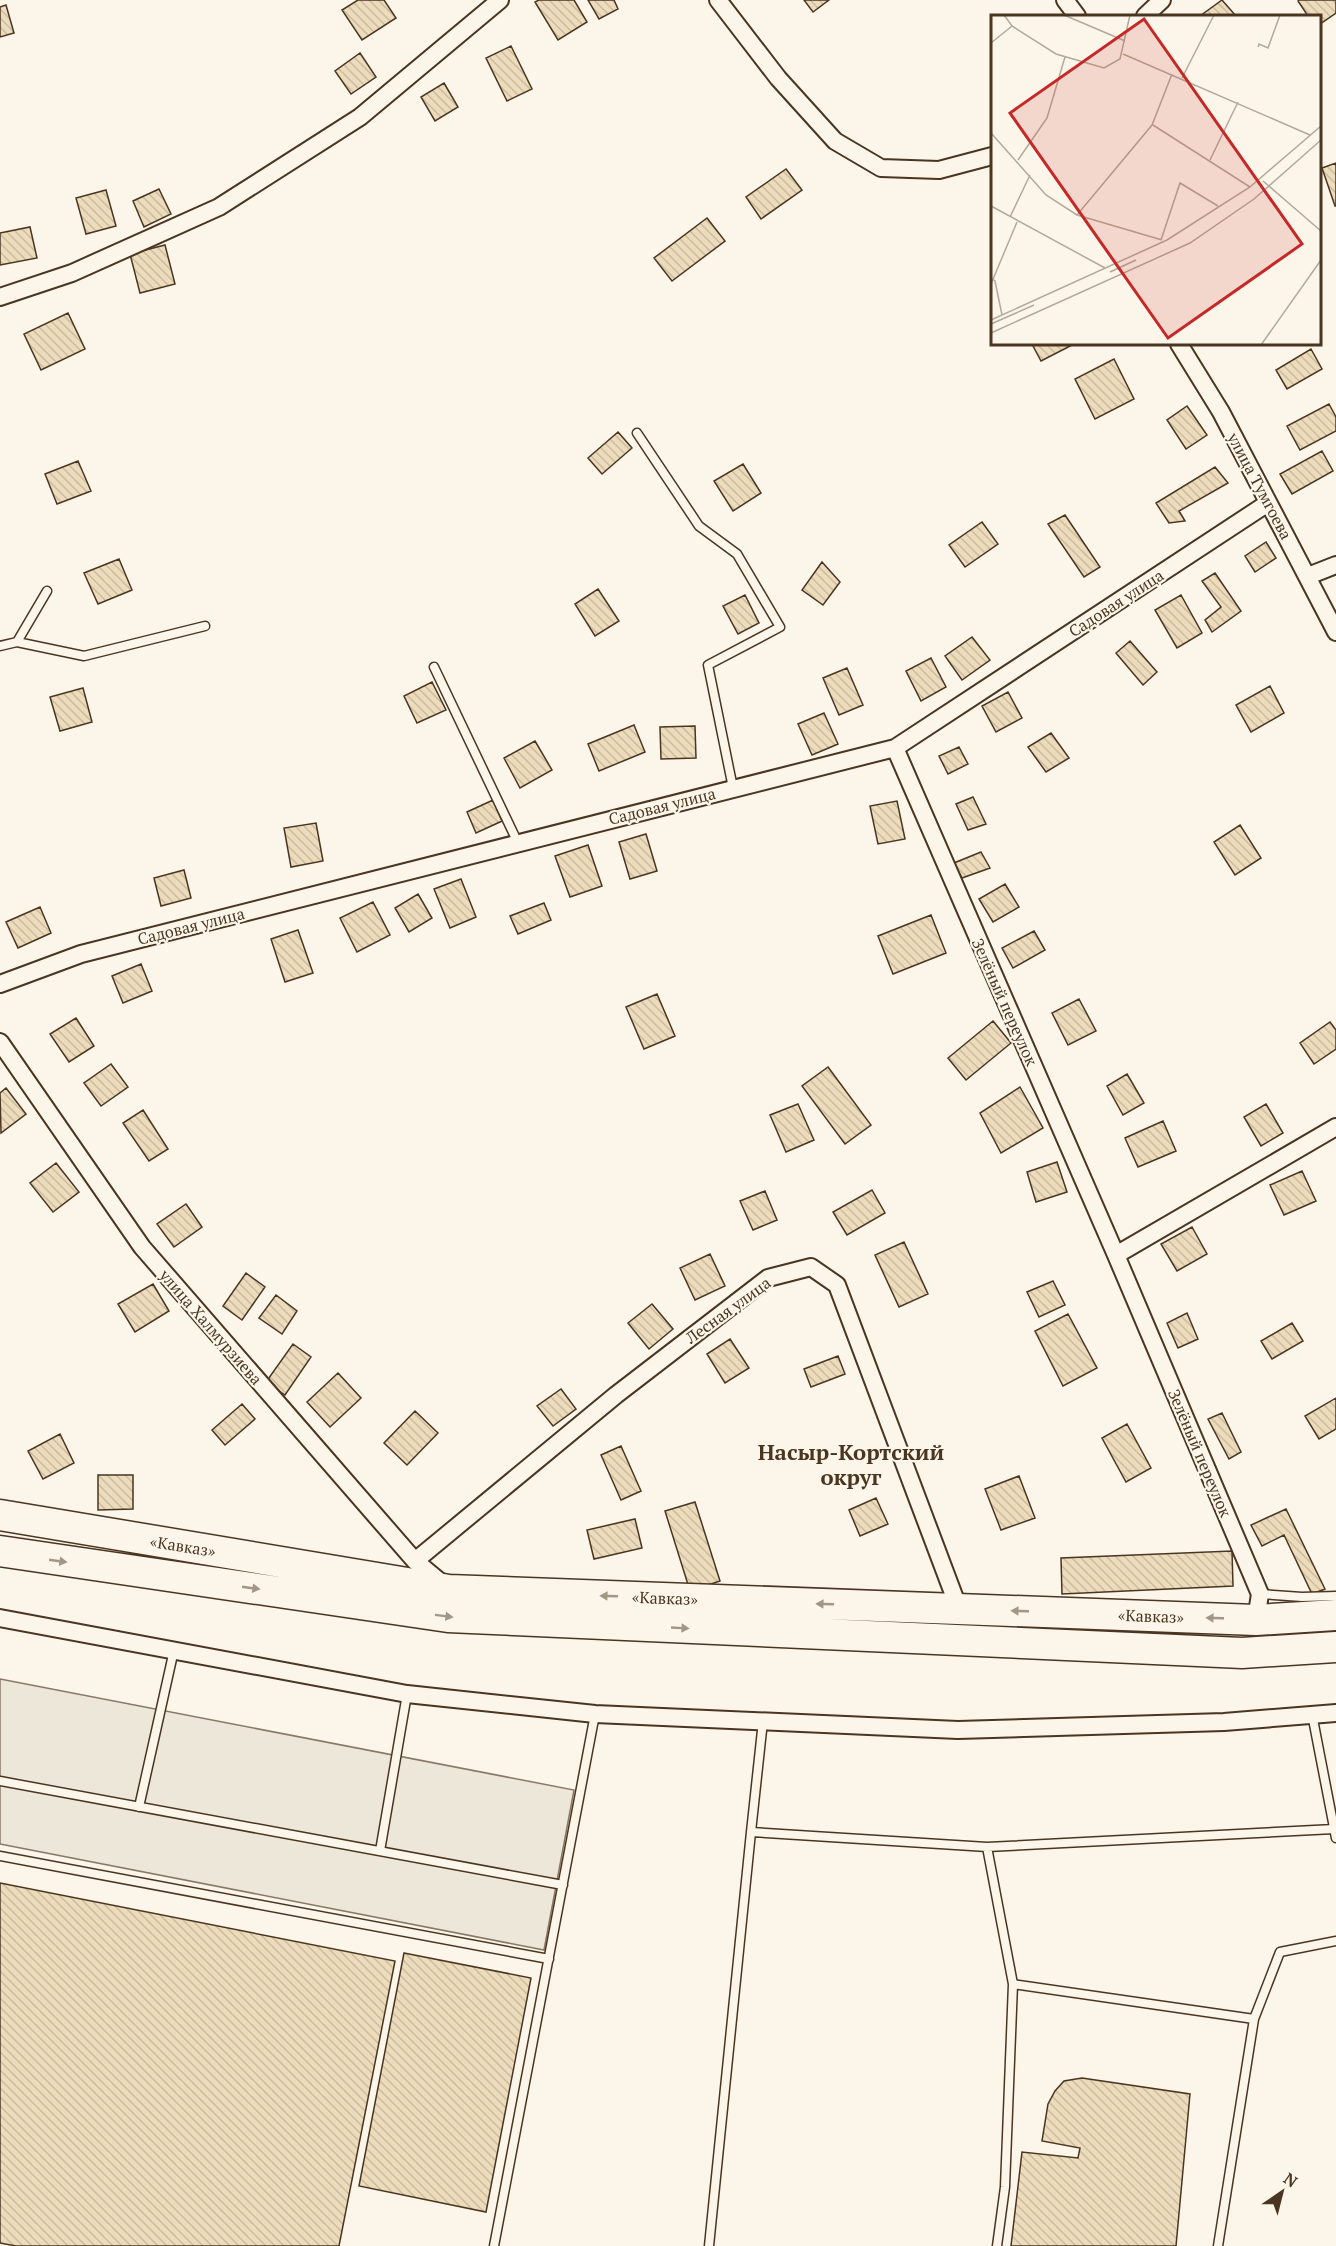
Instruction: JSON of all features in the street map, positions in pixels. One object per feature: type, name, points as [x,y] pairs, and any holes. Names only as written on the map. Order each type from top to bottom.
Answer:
[{"type":"highway","name":"«Кавказ»","points":[[0,1515],[449,1590],[958,1609],[1258,1607],[1336,1615]]},
{"type":"highway","name":"«Кавказ»","points":[[0,1551],[448,1617],[1242,1653],[1336,1647]]},
{"type":"street","points":[[0,297],[72,273],[219,207],[360,117],[500,0]]},
{"type":"street","points":[[718,0],[778,78],[836,141],[881,168],[939,170],[991,157]]},
{"type":"street","points":[[1065,0],[1076,15]]},
{"type":"street","points":[[1146,15],[1162,0]]},
{"type":"street","name":"улица Тумгоева","points":[[1180,345],[1221,412],[1336,632]]},
{"type":"street","name":"Садовая улица","points":[[0,984],[81,954],[895,748],[1268,503]]},
{"type":"street","points":[[1308,576],[1336,565]]},
{"type":"street","name":"Зелёный переулок","points":[[895,748],[1116,1255],[1258,1607]]},
{"type":"street","name":"улица Халмурзиева","points":[[0,1042],[142,1247],[415,1561],[449,1590]]},
{"type":"street","points":[[1116,1255],[1336,1127]]},
{"type":"street","name":"Лесная улица","points":[[415,1561],[616,1395],[768,1278],[811,1267],[837,1285],[958,1609]]},
{"type":"street","points":[[0,1618],[407,1694],[595,1714],[958,1730],[1224,1722],[1336,1713]]},
{"type":"lane","points":[[637,433],[699,526],[737,554],[780,627],[708,665],[733,788]]},
{"type":"lane","points":[[17,642],[47,591]]},
{"type":"lane","points":[[0,646],[17,642],[84,656],[205,626]]},
{"type":"lane","points":[[434,667],[518,843]]},
{"type":"lane","points":[[1258,1607],[1302,1597],[1336,1596]]},
{"type":"lane","points":[[139,1807],[174,1650]]},
{"type":"lane","points":[[380,1851],[407,1694]]},
{"type":"lane","points":[[494,2246],[595,1714]]},
{"type":"lane","points":[[751,1832],[987,1846],[1335,1833],[1312,1714]]},
{"type":"lane","points":[[709,2246],[763,1721]]},
{"type":"lane","points":[[0,1781],[563,1885]]},
{"type":"lane","points":[[987,1846],[1012,1984],[1005,2187],[997,2246]]},
{"type":"lane","points":[[0,1856],[549,1959]]},
{"type":"lane","points":[[1218,2246],[1254,2019],[1280,1952],[1336,1941]]},
{"type":"lane","points":[[1012,1984],[1254,2019]]},
{"type":"shaded area","points":[[0,1679],[574,1790],[544,1950],[0,1844]]},
{"type":"building","points":[[358,0],[384,0],[396,18],[362,40],[342,10]]},
{"type":"building","points":[[574,0],[587,22],[558,40],[535,2]]},
{"type":"building","points":[[588,0],[614,0],[618,9],[599,19]]},
{"type":"building","points":[[804,0],[829,0],[813,12]]},
{"type":"building","points":[[1222,0],[1235,15],[1201,15]]},
{"type":"building","points":[[1336,0],[1336,13],[1321,23],[1321,15],[1307,15],[1298,1]]},
{"type":"building","points":[[6,5],[14,33],[0,37],[0,7]]},
{"type":"building","points":[[511,46],[532,89],[507,101],[486,58]]},
{"type":"building","points":[[360,53],[376,77],[351,94],[335,71]]},
{"type":"building","points":[[444,83],[458,107],[435,121],[421,97]]},
{"type":"building","points":[[1336,163],[1336,206],[1335,206],[1322,168]]},
{"type":"building","points":[[786,169],[802,190],[761,219],[746,197]]},
{"type":"building","points":[[159,189],[171,214],[144,227],[133,201]]},
{"type":"building","points":[[106,190],[116,226],[86,234],[76,198]]},
{"type":"building","points":[[707,218],[725,241],[672,281],[654,258]]},
{"type":"building","points":[[30,227],[37,258],[0,265],[0,233]]},
{"type":"building","points":[[165,245],[175,284],[140,293],[130,254]]},
{"type":"building","points":[[68,313],[85,349],[41,370],[24,334]]},
{"type":"building","points":[[1033,345],[1072,345],[1041,361]]},
{"type":"building","points":[[1311,349],[1322,369],[1287,389],[1276,370]]},
{"type":"building","points":[[1114,359],[1134,399],[1095,419],[1075,379]]},
{"type":"building","points":[[1329,404],[1336,417],[1336,431],[1300,450],[1287,426]]},
{"type":"building","points":[[1187,406],[1207,435],[1186,449],[1167,420]]},
{"type":"building","points":[[618,432],[632,448],[602,474],[588,458]]},
{"type":"building","points":[[1322,451],[1333,471],[1292,494],[1280,474]]},
{"type":"building","points":[[78,461],[91,491],[57,504],[45,474]]},
{"type":"building","points":[[743,464],[761,493],[733,511],[714,481]]},
{"type":"building","points":[[1215,467],[1228,483],[1179,511],[1185,521],[1169,523],[1156,503]]},
{"type":"building","points":[[1065,515],[1100,567],[1084,577],[1048,524]]},
{"type":"building","points":[[982,522],[998,544],[965,567],[949,545]]},
{"type":"building","points":[[1266,542],[1276,558],[1255,572],[1245,556]]},
{"type":"building","points":[[119,559],[132,590],[98,604],[84,573]]},
{"type":"building","points":[[822,562],[840,582],[823,605],[802,590]]},
{"type":"building","points":[[1215,573],[1241,611],[1212,632],[1205,620],[1221,607],[1202,581]]},
{"type":"building","points":[[598,589],[619,621],[595,636],[575,604]]},
{"type":"building","points":[[745,595],[759,623],[738,634],[723,606]]},
{"type":"building","points":[[1181,595],[1202,633],[1177,648],[1155,610]]},
{"type":"building","points":[[972,637],[990,660],[962,680],[945,656]]},
{"type":"building","points":[[1130,641],[1157,672],[1143,685],[1116,653]]},
{"type":"building","points":[[931,658],[946,687],[921,701],[906,671]]},
{"type":"building","points":[[847,668],[863,705],[839,715],[823,678]]},
{"type":"building","points":[[432,682],[446,710],[417,723],[404,696]]},
{"type":"building","points":[[1270,686],[1284,713],[1251,732],[1236,705]]},
{"type":"building","points":[[83,688],[92,722],[60,731],[50,697]]},
{"type":"building","points":[[1008,692],[1022,718],[996,732],[982,706]]},
{"type":"building","points":[[824,713],[838,744],[812,755],[798,724]]},
{"type":"building","points":[[634,725],[645,752],[599,771],[588,744]]},
{"type":"building","points":[[695,726],[696,758],[661,759],[660,727]]},
{"type":"building","points":[[1051,733],[1069,758],[1046,772],[1028,747]]},
{"type":"building","points":[[535,741],[552,770],[520,788],[504,758]]},
{"type":"building","points":[[959,747],[968,764],[948,774],[939,756]]},
{"type":"building","points":[[973,797],[986,824],[968,830],[956,804]]},
{"type":"building","points":[[493,800],[502,821],[476,833],[467,812]]},
{"type":"building","points":[[897,801],[905,839],[878,844],[870,806]]},
{"type":"building","points":[[316,823],[323,861],[291,867],[284,828]]},
{"type":"building","points":[[1240,825],[1261,858],[1235,875],[1214,842]]},
{"type":"building","points":[[646,834],[657,871],[630,879],[619,842]]},
{"type":"building","points":[[588,845],[602,886],[570,897],[555,856]]},
{"type":"building","points":[[981,852],[990,868],[962,878],[954,863]]},
{"type":"building","points":[[184,870],[191,898],[161,906],[154,878]]},
{"type":"building","points":[[461,879],[476,917],[450,928],[434,889]]},
{"type":"building","points":[[1005,884],[1019,907],[993,922],[979,899]]},
{"type":"building","points":[[418,894],[432,918],[409,932],[395,908]]},
{"type":"building","points":[[373,902],[390,935],[357,952],[340,918]]},
{"type":"building","points":[[544,903],[551,920],[518,934],[510,916]]},
{"type":"building","points":[[40,907],[51,933],[18,948],[6,922]]},
{"type":"building","points":[[931,915],[946,953],[893,974],[878,936]]},
{"type":"building","points":[[298,930],[313,973],[285,982],[271,939]]},
{"type":"building","points":[[1034,931],[1045,950],[1013,968],[1002,948]]},
{"type":"building","points":[[141,964],[152,991],[123,1003],[112,976]]},
{"type":"building","points":[[657,994],[675,1036],[644,1049],[626,1007]]},
{"type":"building","points":[[1079,999],[1096,1031],[1068,1045],[1052,1013]]},
{"type":"building","points":[[76,1018],[94,1046],[69,1062],[50,1034]]},
{"type":"building","points":[[993,1021],[1011,1043],[966,1080],[948,1058]]},
{"type":"building","points":[[1330,1022],[1336,1030],[1336,1049],[1314,1064],[1300,1043]]},
{"type":"building","points":[[111,1064],[128,1087],[101,1106],[84,1083]]},
{"type":"building","points":[[828,1067],[871,1125],[845,1144],[802,1086]]},
{"type":"building","points":[[1127,1074],[1144,1103],[1123,1115],[1107,1086]]},
{"type":"building","points":[[1020,1087],[1043,1128],[1001,1153],[980,1113]]},
{"type":"building","points":[[6,1088],[26,1114],[1,1133],[0,1093]]},
{"type":"building","points":[[798,1104],[814,1140],[786,1152],[770,1115]]},
{"type":"building","points":[[1266,1104],[1283,1133],[1261,1146],[1244,1117]]},
{"type":"building","points":[[143,1110],[168,1149],[149,1161],[123,1123]]},
{"type":"building","points":[[1163,1121],[1176,1151],[1138,1167],[1125,1138]]},
{"type":"building","points":[[1057,1162],[1067,1192],[1036,1202],[1027,1172]]},
{"type":"building","points":[[56,1163],[79,1192],[53,1212],[30,1183]]},
{"type":"building","points":[[1302,1171],[1316,1201],[1284,1215],[1270,1185]]},
{"type":"building","points":[[872,1190],[885,1213],[847,1235],[833,1212]]},
{"type":"building","points":[[765,1191],[777,1220],[753,1230],[740,1201]]},
{"type":"building","points":[[186,1204],[202,1227],[174,1247],[157,1224]]},
{"type":"building","points":[[1192,1227],[1207,1254],[1177,1271],[1161,1244]]},
{"type":"building","points":[[904,1242],[928,1294],[899,1307],[875,1255]]},
{"type":"building","points":[[710,1254],[725,1286],[695,1300],[680,1268]]},
{"type":"building","points":[[246,1273],[265,1287],[242,1320],[223,1306]]},
{"type":"building","points":[[1053,1281],[1065,1305],[1039,1317],[1027,1292]]},
{"type":"building","points":[[153,1284],[169,1311],[135,1332],[118,1304]]},
{"type":"building","points":[[276,1295],[297,1311],[282,1334],[259,1318]]},
{"type":"building","points":[[652,1304],[673,1329],[649,1349],[628,1323]]},
{"type":"building","points":[[1187,1313],[1198,1339],[1178,1348],[1167,1323]]},
{"type":"building","points":[[1068,1314],[1097,1368],[1063,1386],[1035,1331]]},
{"type":"building","points":[[1292,1323],[1303,1341],[1272,1359],[1261,1341]]},
{"type":"building","points":[[730,1339],[749,1368],[725,1383],[707,1354]]},
{"type":"building","points":[[293,1344],[311,1357],[285,1395],[266,1382]]},
{"type":"building","points":[[838,1356],[845,1374],[811,1387],[804,1369]]},
{"type":"building","points":[[338,1373],[361,1398],[330,1427],[307,1402]]},
{"type":"building","points":[[561,1389],[576,1409],[553,1426],[537,1406]]},
{"type":"building","points":[[1336,1398],[1336,1429],[1319,1439],[1305,1416]]},
{"type":"building","points":[[242,1404],[255,1419],[225,1445],[212,1430]]},
{"type":"building","points":[[415,1411],[438,1433],[407,1465],[384,1443]]},
{"type":"building","points":[[1222,1413],[1241,1452],[1229,1459],[1208,1419]]},
{"type":"building","points":[[1127,1424],[1151,1468],[1126,1482],[1102,1438]]},
{"type":"building","points":[[60,1434],[74,1463],[43,1479],[28,1451]]},
{"type":"building","points":[[621,1446],[641,1491],[621,1500],[601,1455]]},
{"type":"building","points":[[98,1475],[133,1475],[133,1509],[98,1510]]},
{"type":"building","points":[[1019,1476],[1035,1518],[1001,1530],[985,1489]]},
{"type":"building","points":[[876,1498],[888,1524],[860,1536],[849,1510]]},
{"type":"building","points":[[695,1502],[720,1581],[690,1591],[665,1511]]},
{"type":"building","points":[[1286,1509],[1325,1589],[1312,1594],[1284,1535],[1262,1546],[1251,1525]]},
{"type":"building","points":[[635,1519],[642,1548],[594,1559],[587,1530]]},
{"type":"building","points":[[1232,1551],[1233,1586],[1062,1594],[1061,1558]]},
{"type":"building","points":[[0,1883],[395,1961],[339,2246],[16,2246],[0,2243]]},
{"type":"building","points":[[404,1953],[531,1978],[486,2212],[359,2186]]},
{"type":"building","points":[[1082,2078],[1190,2094],[1176,2246],[1011,2246],[1022,2152],[1078,2158],[1080,2148],[1042,2141],[1048,2104],[1055,2091],[1064,2081]]},
{"type":"district","name":"Насыр-Кортский округ","points":[[851,1464]]}]
